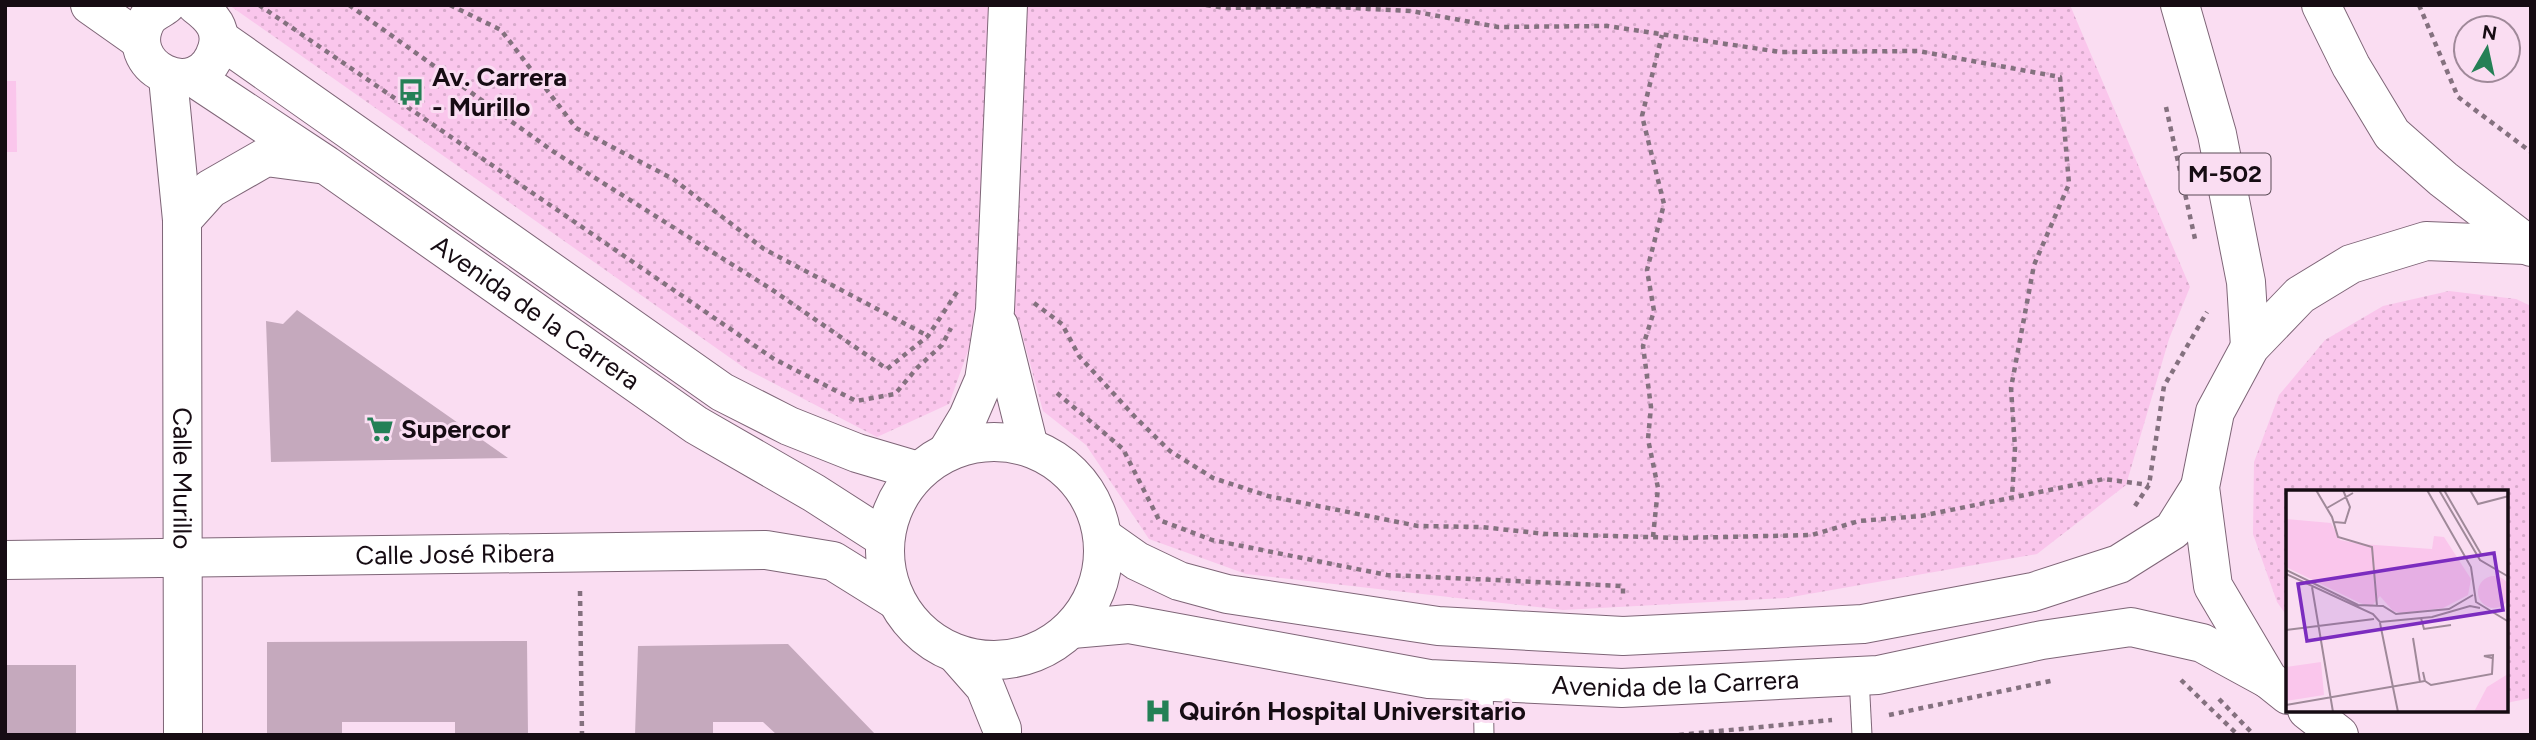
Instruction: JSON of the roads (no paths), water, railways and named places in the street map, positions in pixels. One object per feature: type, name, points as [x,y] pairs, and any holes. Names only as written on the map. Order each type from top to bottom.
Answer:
[{"type":"main road","points":[[90,5],[141,41],[149,17],[166,5]]},
{"type":"main road","points":[[181,78],[213,62],[220,39],[212,17],[196,5]]},
{"type":"main road","points":[[1002,735],[985,687],[956,654],[909,622],[894,598],[884,565],[884,538],[895,502],[968,417],[984,380],[996,298],[1008,5]]},
{"type":"main road","name":"M-502","points":[[2180,5],[2217,134],[2246,282],[2250,347]]},
{"type":"main road","points":[[2321,5],[2351,66],[2392,134],[2443,179],[2528,246]]},
{"type":"main road","name":"Avenida de la Carrera","points":[[220,39],[722,393],[789,426],[857,453],[932,461]]},
{"type":"main road","name":"Avenida de la Carrera","points":[[141,41],[149,64],[181,78],[326,165],[696,425],[814,492],[884,538]]},
{"type":"main road","name":"Calle Murillo","points":[[181,78],[183,735]]},
{"type":"main road","points":[[182,220],[210,189],[266,157],[326,165]]},
{"type":"main road","points":[[2278,687],[2213,586],[2200,487],[2215,412],[2250,347],[2300,295],[2351,264],[2426,241],[2528,246]]},
{"type":"main road","points":[[996,298],[1029,447]]},
{"type":"main road","points":[[932,461],[992,442],[1029,447],[1058,462],[1079,481],[1096,511],[1103,537],[1102,570],[1093,598],[1072,629],[1055,643],[1022,658],[992,662],[956,654]]},
{"type":"main road","name":"Avenida de la Carrera","points":[[1103,537],[1137,561],[1179,581],[1227,594],[1438,626],[1623,635],[1863,624],[2033,592],[2119,564],[2173,530],[2200,487]]},
{"type":"main road","name":"Calle José Ribera","points":[[5,560],[766,550],[833,561],[894,598]]},
{"type":"main road","name":"Avenida de la Carrera","points":[[1072,629],[1129,624],[1429,679],[1622,688],[1878,675],[2042,640],[2131,627],[2202,643],[2278,687]]},
{"type":"main road","points":[[2310,712],[2339,735]]},
{"type":"lane","points":[[1859,677],[1862,726]]},
{"type":"lane","points":[[1483,682],[1484,735]]},
{"type":"place","name":"Av. Carrera - Murillo","points":[[411,92]]},
{"type":"place","name":"Supercor","points":[[380,429]]},
{"type":"place","name":"Quirón Hospital Universitario","points":[[1158,711]]}]
